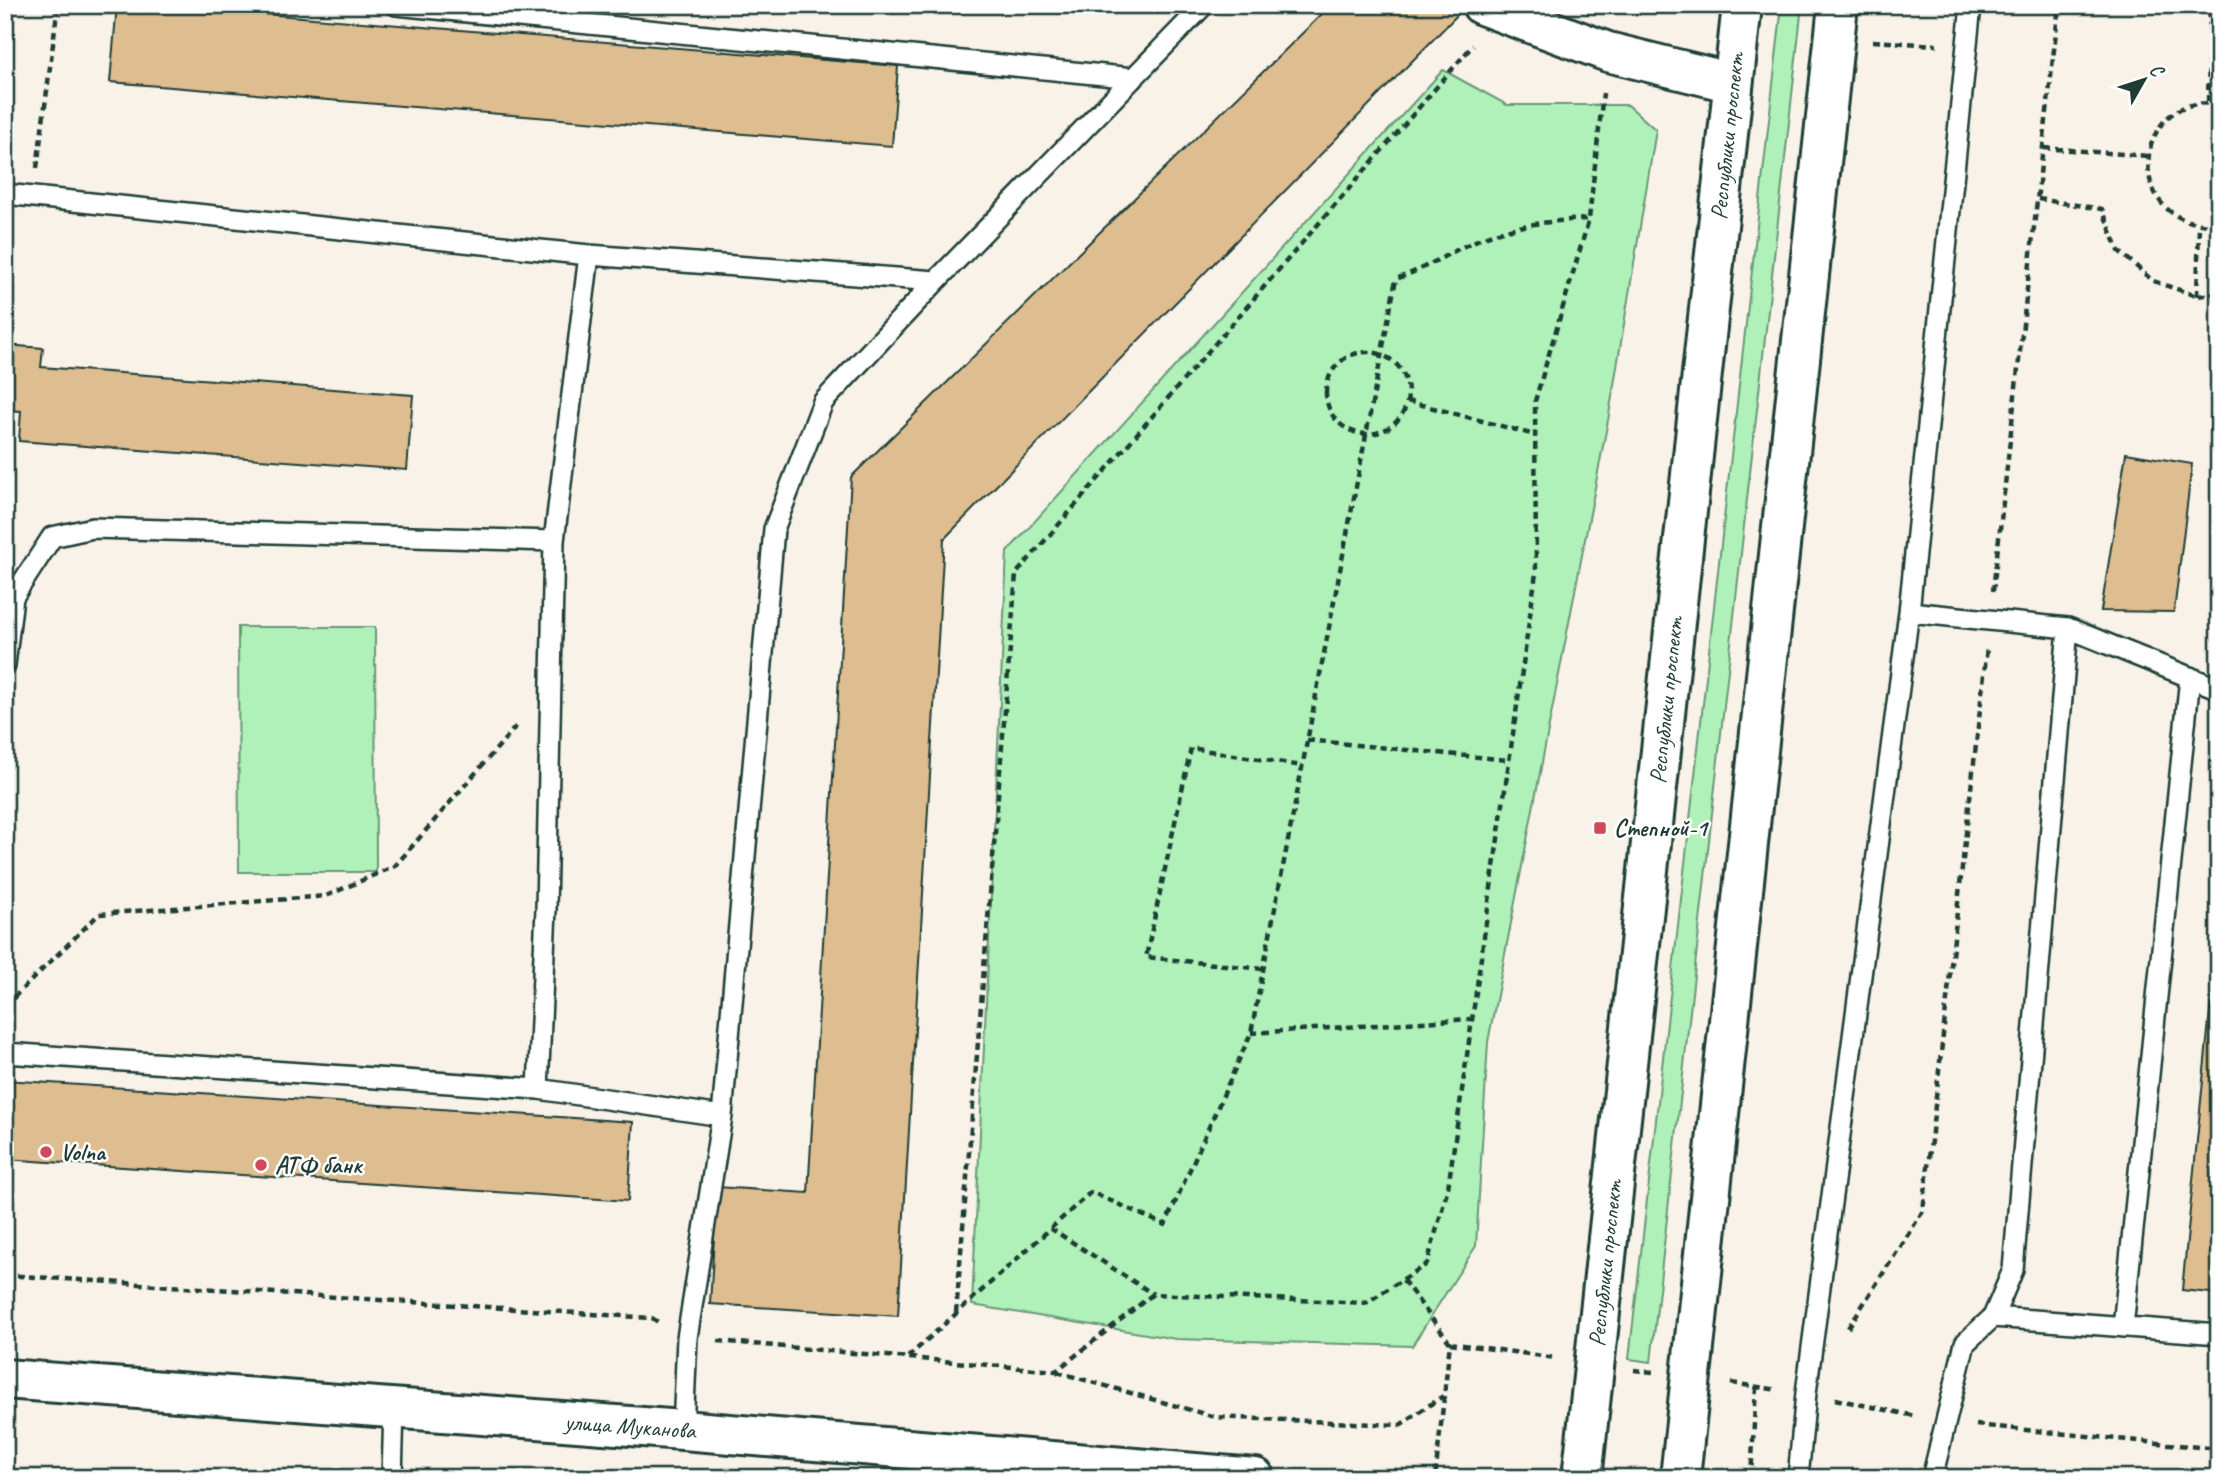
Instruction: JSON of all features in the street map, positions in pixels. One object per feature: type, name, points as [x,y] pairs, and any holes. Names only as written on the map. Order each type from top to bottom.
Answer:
[{"type":"main road","name":"Республики проспект","points":[[1582,1478],[1742,5]]},
{"type":"main road","points":[[1492,9],[1608,52],[1733,83]]},
{"type":"main road","points":[[1680,1478],[1836,22]]},
{"type":"main road","name":"улица Муканова","points":[[5,1379],[683,1430],[1255,1478]]},
{"type":"lane","points":[[396,5],[1134,78]]},
{"type":"lane","points":[[683,1430],[687,1338],[722,1116],[774,529],[823,402],[936,281],[1204,5]]},
{"type":"lane","points":[[1798,1478],[1806,1393],[1909,612],[1971,5]]},
{"type":"lane","points":[[5,194],[589,255],[936,281]]},
{"type":"lane","points":[[538,1089],[554,541],[589,255]]},
{"type":"lane","points":[[5,665],[13,597],[52,537],[93,528],[554,541]]},
{"type":"lane","points":[[1909,612],[2068,628],[2219,689]]},
{"type":"lane","points":[[1932,1478],[1943,1422],[1965,1343],[1993,1317],[2013,1270],[2068,628]]},
{"type":"lane","points":[[2123,1327],[2190,677]]},
{"type":"lane","points":[[5,1053],[538,1089],[722,1116]]},
{"type":"lane","points":[[1993,1317],[2219,1334]]},
{"type":"lane","points":[[392,1478],[394,1408]]},
{"type":"path","points":[[33,197],[58,5]]},
{"type":"path","points":[[1842,1336],[1923,1211],[2059,5]]},
{"type":"path","points":[[2208,102],[2210,5]]},
{"type":"path","points":[[956,1314],[1016,575],[1492,9]]},
{"type":"path","points":[[1836,22],[1967,47]]},
{"type":"path","points":[[1051,1228],[1153,1294],[1366,1303],[1427,1264],[1448,1188],[1535,573],[1535,401],[1589,219],[1608,52]]},
{"type":"path","points":[[2219,105],[2208,102],[2183,108],[2162,122],[2149,144],[2147,169],[2153,194],[2170,213],[2199,225],[2219,225]]},
{"type":"path","points":[[2043,148],[2148,156]]},
{"type":"path","points":[[2038,199],[2102,209],[2119,251],[2153,281],[2197,296],[2219,293]]},
{"type":"path","points":[[907,1358],[1091,1192],[1165,1225],[1251,1033],[1396,279],[1426,268],[1475,240],[1554,220],[1589,219]]},
{"type":"path","points":[[2197,296],[2199,225]]},
{"type":"path","points":[[1368,351],[1381,355],[1388,357],[1404,373],[1409,394],[1403,415],[1387,430],[1366,435],[1345,428],[1330,412],[1326,392],[1332,371],[1347,357],[1368,351]]},
{"type":"path","points":[[1407,401],[1535,435]]},
{"type":"path","points":[[5,1006],[99,914],[326,896],[395,866],[551,685]]},
{"type":"path","points":[[1307,740],[1508,760]]},
{"type":"path","points":[[1263,968],[1146,957],[1191,748],[1302,766]]},
{"type":"path","points":[[1251,1033],[1470,1019]]},
{"type":"path","points":[[5,1275],[652,1318],[687,1338],[1056,1371],[1215,1417],[1400,1425],[1443,1396]]},
{"type":"path","points":[[1403,1280],[1450,1343],[1434,1478]]},
{"type":"path","points":[[1056,1371],[1153,1294]]},
{"type":"path","points":[[1751,1478],[1756,1387]]},
{"type":"path","points":[[1806,1393],[1943,1422],[2219,1449]]},
{"type":"shaded area","points":[[5,5],[15,5],[5,117]]},
{"type":"green space","points":[[1782,5],[1802,5],[1651,1362],[1629,1359]]},
{"type":"green space","points":[[1443,70],[1507,105],[1628,105],[1656,130],[1609,415],[1488,1042],[1476,1246],[1412,1346],[1176,1339],[972,1305],[1007,552]]},
{"type":"green space","points":[[238,627],[375,627],[376,872],[239,872]]},
{"type":"building","points":[[117,5],[154,5],[898,66],[892,146],[110,82]]},
{"type":"building","points":[[1331,5],[1467,5],[944,539],[898,1316],[710,1304],[717,1187],[808,1193],[851,477]]},
{"type":"building","points":[[5,345],[43,348],[41,367],[413,395],[407,470],[19,441],[21,411],[5,410]]},
{"type":"building","points":[[2126,453],[2192,464],[2174,612],[2101,611]]},
{"type":"building","points":[[2219,921],[2219,1294],[2182,1290]]},
{"type":"building","points":[[5,1080],[633,1122],[628,1201],[5,1159]]},
{"type":"place","name":"Степной-1","points":[[1600,828]]},
{"type":"place","name":"Volna","points":[[46,1152]]},
{"type":"place","name":"АТФ банк","points":[[261,1165]]}]
